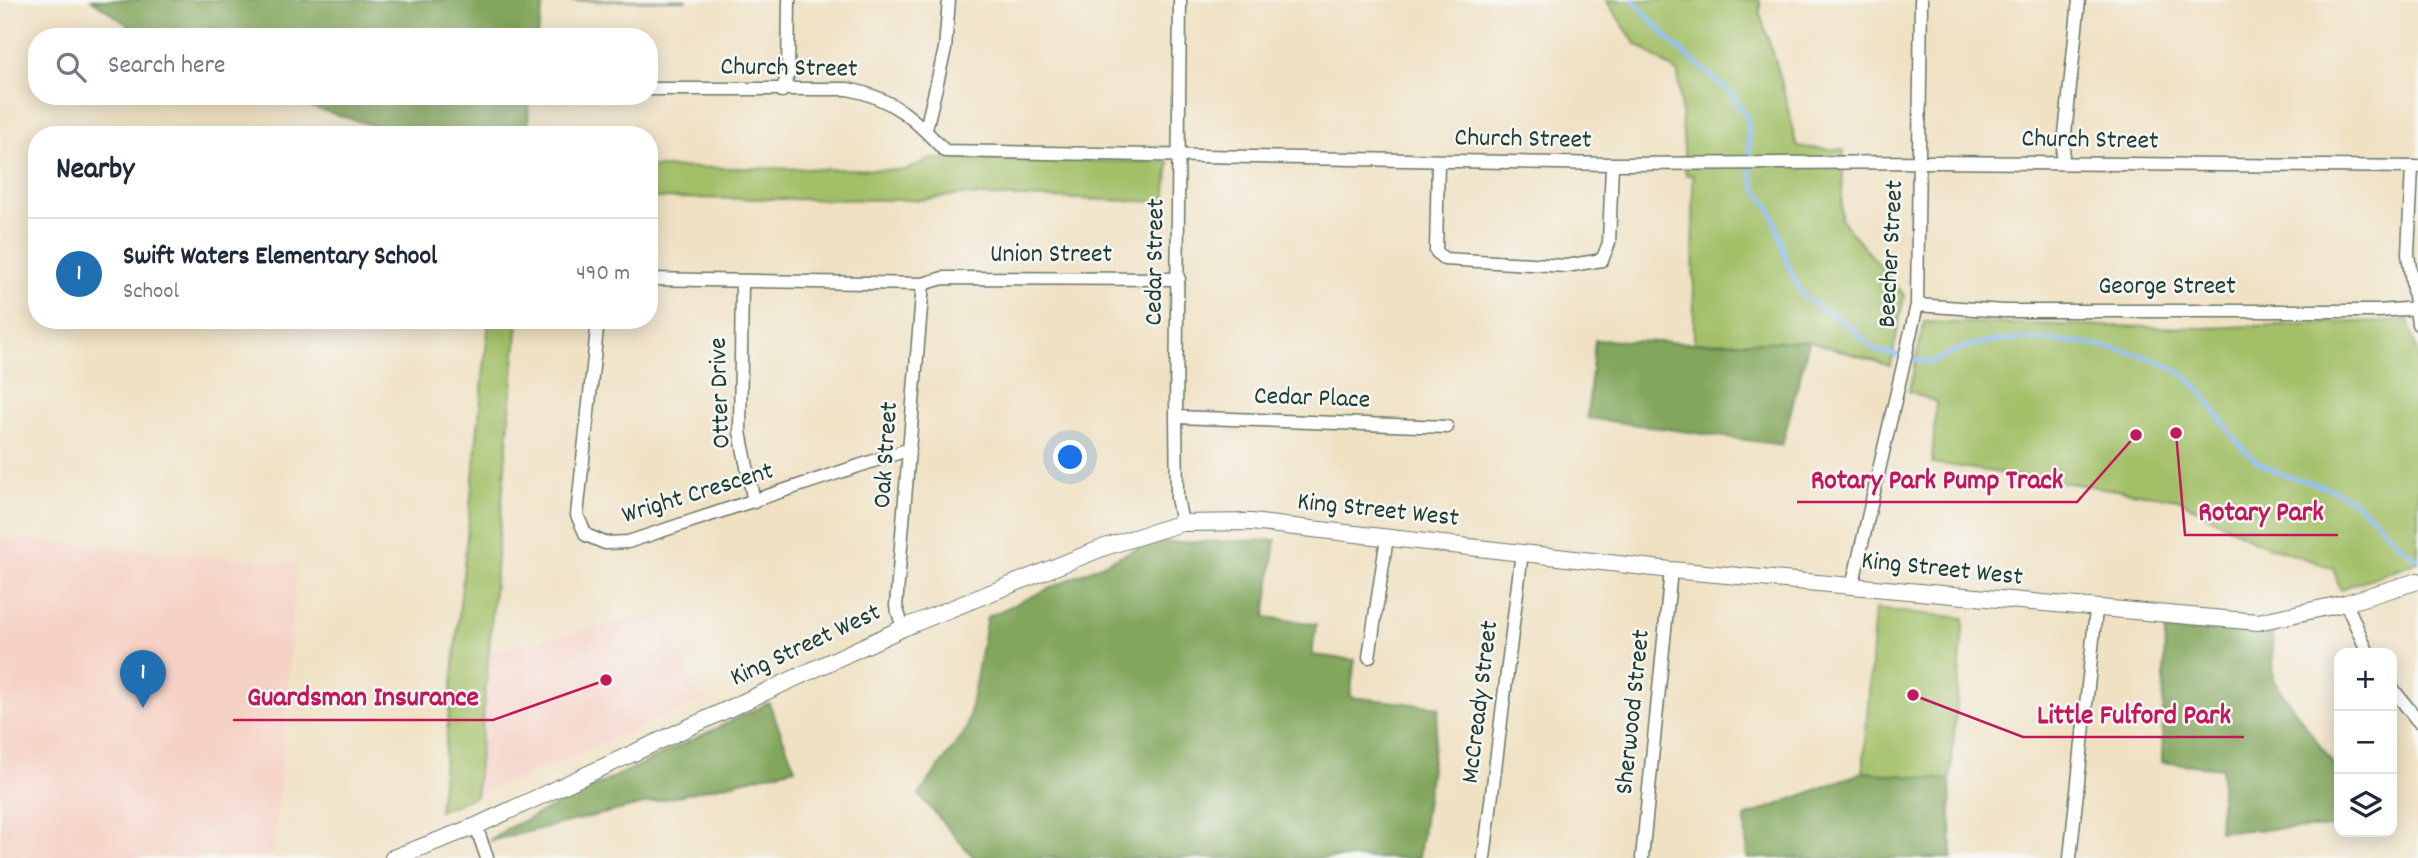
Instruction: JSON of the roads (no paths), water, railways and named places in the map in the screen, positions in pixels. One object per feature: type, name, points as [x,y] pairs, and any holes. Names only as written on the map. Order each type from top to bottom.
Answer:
[{"type":"main road","name":"King Street West","points":[[393,858],[476,826],[903,628],[1105,547],[1182,523],[1251,522],[1671,570],[2096,610],[2258,622],[2346,604],[2418,581]]},
{"type":"street","points":[[782,91],[788,74],[789,0]]},
{"type":"street","points":[[926,129],[945,49],[948,0]]},
{"type":"street","name":"Cedar Street","points":[[1180,0],[1176,417],[1177,498],[1182,523]]},
{"type":"street","name":"Beecher Street","points":[[1852,587],[1910,346],[1917,305],[1921,0]]},
{"type":"street","points":[[2062,163],[2079,0]]},
{"type":"street","name":"Church Street","points":[[658,89],[848,89],[876,95],[926,129],[945,151],[1612,164],[1919,162],[2415,167]]},
{"type":"street","points":[[1438,162],[1436,251],[1444,259],[1566,266],[1602,260],[1609,243],[1612,164]]},
{"type":"street","points":[[2415,167],[2408,254],[2418,324]]},
{"type":"street","name":"Union Street","points":[[923,284],[943,278],[1179,279]]},
{"type":"street","points":[[658,279],[923,284]]},
{"type":"street","name":"Otter Drive","points":[[742,282],[740,432],[754,502]]},
{"type":"street","name":"Oak Street","points":[[903,628],[896,606],[923,284]]},
{"type":"street","name":"George Street","points":[[1917,305],[2004,311],[2416,308]]},
{"type":"street","name":"Wright Crescent","points":[[597,329],[577,514],[586,535],[605,543],[628,542],[910,449]]},
{"type":"street","name":"Cedar Place","points":[[1176,417],[1447,427]]},
{"type":"street","points":[[1369,657],[1387,537]]},
{"type":"street","name":"McCready Street","points":[[1484,858],[1522,552]]},
{"type":"street","name":"Sherwood Street","points":[[1642,858],[1671,570]]},
{"type":"street","points":[[2346,604],[2366,648]]},
{"type":"street","points":[[2070,858],[2096,610]]},
{"type":"street","points":[[2397,694],[2416,715]]},
{"type":"street","points":[[476,826],[487,858]]},
{"type":"waterway","points":[[1633,0],[1673,44],[1732,94],[1748,120],[1750,170],[1756,189],[1771,209],[1787,262],[1802,295],[1851,328],[1875,350],[1931,363],[1979,343],[2034,340],[2092,345],[2149,358],[2190,380],[2208,400],[2238,443],[2257,461],[2280,473],[2328,488],[2351,499],[2418,559]]},
{"type":"place","name":"Rotary Park","points":[[2176,433]]},
{"type":"place","name":"Rotary Park Pump Track","points":[[2136,435]]},
{"type":"place","name":"Guardsman Insurance","points":[[606,680]]},
{"type":"place","name":"Little Fulford Park","points":[[1913,695]]},
{"type":"place","name":"Swift Waters Elementary School","points":[[143,708]]}]
